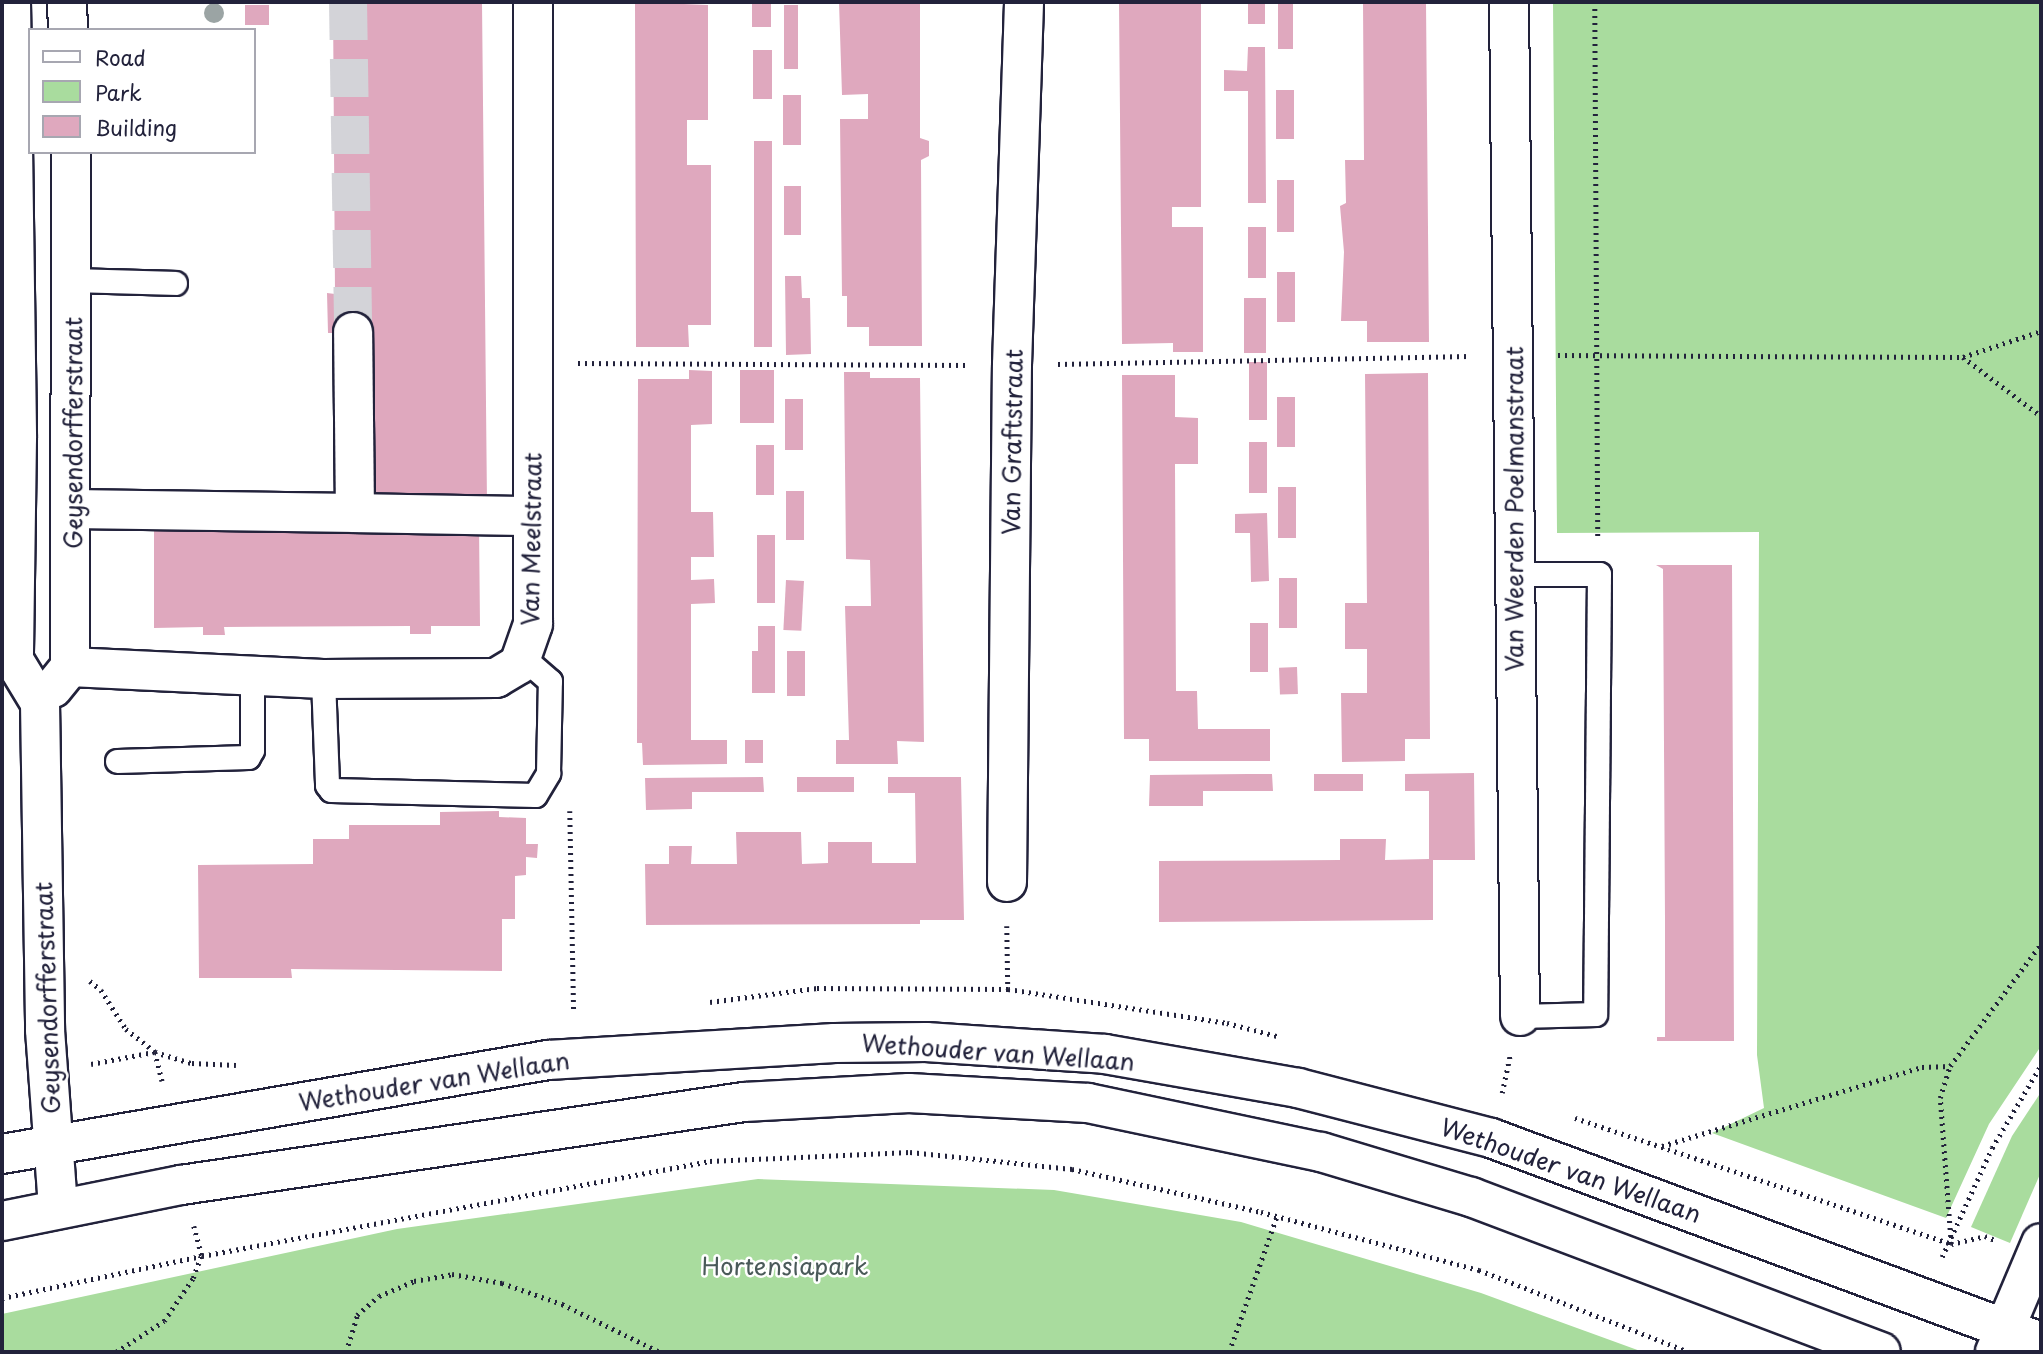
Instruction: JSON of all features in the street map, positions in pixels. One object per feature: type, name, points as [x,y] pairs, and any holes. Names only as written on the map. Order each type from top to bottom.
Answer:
[{"type":"street","name":"Geysendorfferstraat","points":[[11,2],[9,438],[14,660],[40,703],[45,949],[52,1144],[58,1208]]},
{"type":"street","points":[[67,2],[68,28]]},
{"type":"street","name":"Van Meelstraat","points":[[70,667],[323,679],[496,678],[519,664],[533,624],[533,2]]},
{"type":"street","name":"Van Graftstraat","points":[[1007,882],[1012,365],[1024,2]]},
{"type":"street","name":"Van Weerden Poelmanstraat","points":[[1509,2],[1520,1016]]},
{"type":"street","name":"Geysendorfferstraat","points":[[70,667],[74,280],[71,154]]},
{"type":"street","points":[[353,332],[355,513]]},
{"type":"street","points":[[73,509],[533,516]]},
{"type":"street","points":[[40,703],[70,667]]},
{"type":"street","name":"Wethouder van Wellaan","points":[[2,1154],[548,1060],[834,1042],[926,1042],[1105,1054],[1297,1088],[1491,1138],[2001,1340],[2041,1342]]},
{"type":"street","name":"Wethouder van Wellaan","points":[[2,1221],[181,1185],[744,1102],[909,1093],[1088,1103],[1321,1152],[1471,1197],[1881,1352]]},
{"type":"street","points":[[2001,1340],[2041,1243]]},
{"type":"lane","points":[[74,280],[174,283]]},
{"type":"lane","points":[[1514,574],[1599,574],[1595,1014],[1520,1016]]},
{"type":"lane","points":[[323,679],[327,785],[331,790],[535,795],[548,773],[550,681],[522,657]]},
{"type":"lane","points":[[117,761],[248,757],[252,750],[253,677]]},
{"type":"path","points":[[1595,2],[1599,574]]},
{"type":"path","points":[[1514,355],[1963,357],[2041,331]]},
{"type":"path","points":[[1963,357],[2041,416]]},
{"type":"path","points":[[570,806],[574,1021]]},
{"type":"path","points":[[1007,882],[1008,989]]},
{"type":"path","points":[[1951,1244],[1940,1098],[1950,1066],[2041,944]]},
{"type":"path","points":[[45,949],[101,990],[126,1029],[155,1052]]},
{"type":"path","points":[[1951,1244],[1992,1147],[2041,1065]]},
{"type":"path","points":[[1661,1147],[1922,1067],[1950,1066]]},
{"type":"path","name":"Wethouder van Wellaan","points":[[1502,1093],[1514,1097]]},
{"type":"path","name":"Wethouder van Wellaan","points":[[1563,1114],[1951,1244]]},
{"type":"path","points":[[2,1298],[202,1256],[710,1161],[910,1152],[1072,1169],[1277,1216],[1479,1270],[1689,1352]]},
{"type":"path","points":[[1229,1352],[1277,1216]]},
{"type":"path","points":[[116,1352],[164,1321],[193,1278],[202,1256]]},
{"type":"path","points":[[346,1352],[357,1314],[379,1296],[414,1281],[452,1274],[502,1283],[562,1304],[660,1352]]},
{"type":"green space","points":[[1553,2],[2041,2],[2041,1046],[1989,1124],[1946,1218],[1712,1133],[1764,1108],[1757,1055],[1759,532],[1557,533]]},
{"type":"green space","points":[[2041,1092],[2041,1172],[2010,1243],[1971,1227],[2012,1136]]},
{"type":"green space","name":"Hortensiapark","points":[[758,1179],[1054,1190],[1241,1222],[1481,1293],[1643,1352],[2,1352],[2,1314],[397,1229]]},
{"type":"building","points":[[333,2],[482,2],[487,503],[365,509],[363,333],[328,333],[327,293],[335,294]]},
{"type":"building","points":[[635,2],[708,5],[708,120],[687,120],[687,165],[711,165],[711,325],[688,325],[689,347],[636,347]]},
{"type":"building","points":[[752,2],[771,2],[771,27],[752,27]]},
{"type":"building","points":[[839,2],[920,2],[920,138],[929,141],[929,156],[921,160],[922,346],[869,346],[869,327],[847,327],[847,296],[842,296],[840,119],[868,119],[868,94],[842,95]]},
{"type":"building","points":[[1119,2],[1201,2],[1201,207],[1172,207],[1172,227],[1203,227],[1203,352],[1173,352],[1173,343],[1122,344]]},
{"type":"building","points":[[1248,2],[1265,2],[1265,24],[1248,24]]},
{"type":"building","points":[[1278,2],[1293,2],[1293,49],[1278,49]]},
{"type":"building","points":[[1363,2],[1426,2],[1429,342],[1367,342],[1367,321],[1341,321],[1344,252],[1340,206],[1346,203],[1345,160],[1364,160]]},
{"type":"building","points":[[245,5],[269,5],[269,25],[245,25]]},
{"type":"building","points":[[784,5],[798,5],[798,69],[784,69]]},
{"type":"building","points":[[1248,47],[1265,47],[1266,203],[1248,203],[1248,91],[1224,91],[1224,70],[1247,71]]},
{"type":"building","points":[[753,50],[772,50],[772,99],[753,99]]},
{"type":"building","points":[[1276,90],[1294,90],[1294,139],[1276,139]]},
{"type":"building","points":[[783,95],[801,95],[801,145],[783,145]]},
{"type":"building","points":[[754,141],[772,141],[772,347],[754,347]]},
{"type":"building","points":[[1277,180],[1294,180],[1294,232],[1277,232]]},
{"type":"building","points":[[784,186],[801,186],[801,235],[784,235]]},
{"type":"building","points":[[1248,227],[1266,227],[1266,278],[1248,278]]},
{"type":"building","points":[[1277,272],[1295,272],[1295,322],[1277,322]]},
{"type":"building","points":[[785,276],[801,276],[802,298],[810,298],[811,354],[786,355]]},
{"type":"building","points":[[1244,298],[1266,298],[1266,353],[1244,353]]},
{"type":"building","points":[[1249,362],[1267,362],[1267,420],[1249,420]]},
{"type":"building","points":[[689,370],[712,371],[712,424],[691,425],[691,512],[713,512],[714,557],[691,557],[691,580],[714,579],[715,603],[691,604],[691,740],[727,740],[727,764],[643,765],[642,743],[637,743],[638,379],[689,379]]},
{"type":"building","points":[[740,370],[774,370],[774,423],[740,423]]},
{"type":"building","points":[[844,372],[870,372],[870,378],[920,378],[924,742],[897,741],[898,764],[836,764],[836,740],[849,740],[845,606],[871,606],[870,560],[846,559]]},
{"type":"building","points":[[1428,373],[1430,739],[1405,739],[1405,761],[1342,762],[1341,693],[1367,693],[1367,649],[1345,649],[1345,603],[1367,603],[1365,374]]},
{"type":"building","points":[[1122,375],[1175,375],[1175,417],[1198,418],[1198,464],[1175,464],[1176,691],[1197,691],[1198,729],[1270,729],[1270,761],[1149,761],[1149,739],[1124,739]]},
{"type":"building","points":[[1277,397],[1295,397],[1295,447],[1277,447]]},
{"type":"building","points":[[785,399],[803,399],[803,450],[785,450]]},
{"type":"building","points":[[1249,442],[1267,442],[1267,493],[1249,493]]},
{"type":"building","points":[[756,445],[774,445],[774,495],[756,495]]},
{"type":"building","points":[[1278,487],[1296,487],[1296,538],[1278,538]]},
{"type":"building","points":[[786,491],[804,491],[804,540],[786,540]]},
{"type":"building","points":[[1267,513],[1269,581],[1251,582],[1250,533],[1235,533],[1235,514]]},
{"type":"building","points":[[479,524],[480,626],[431,626],[431,634],[410,634],[410,626],[224,627],[225,635],[203,635],[203,627],[154,628],[154,525]]},
{"type":"building","points":[[757,535],[775,535],[775,603],[757,603]]},
{"type":"building","points":[[1656,565],[1732,565],[1734,1041],[1657,1041],[1657,1037],[1665,1037],[1665,921],[1663,569]]},
{"type":"building","points":[[1279,578],[1297,578],[1297,628],[1279,628]]},
{"type":"building","points":[[786,580],[804,581],[801,631],[783,630]]},
{"type":"building","points":[[1250,623],[1268,623],[1268,672],[1250,672]]},
{"type":"building","points":[[758,626],[775,626],[775,693],[752,693],[752,651],[758,651]]},
{"type":"building","points":[[787,651],[805,651],[805,696],[787,696]]},
{"type":"building","points":[[1297,667],[1298,694],[1280,695],[1279,668]]},
{"type":"building","points":[[745,740],[763,740],[763,763],[745,763]]},
{"type":"building","points":[[1474,773],[1475,860],[1433,860],[1433,920],[1159,922],[1159,861],[1340,860],[1340,839],[1386,839],[1385,860],[1429,859],[1429,791],[1405,791],[1405,774]]},
{"type":"building","points":[[1272,774],[1273,791],[1203,791],[1203,806],[1149,806],[1150,775]]},
{"type":"building","points":[[1314,774],[1363,774],[1363,791],[1314,791]]},
{"type":"building","points":[[763,777],[764,792],[692,792],[692,809],[646,810],[645,778]]},
{"type":"building","points":[[797,777],[854,777],[854,792],[797,792]]},
{"type":"building","points":[[888,777],[961,777],[964,920],[920,920],[920,924],[646,925],[645,864],[669,864],[669,846],[692,846],[691,864],[737,864],[736,832],[801,832],[802,864],[828,863],[828,842],[872,842],[872,863],[916,863],[915,793],[888,793]]},
{"type":"building","points":[[499,811],[499,817],[526,818],[526,844],[538,844],[537,858],[526,857],[526,875],[515,876],[515,919],[502,919],[502,971],[291,969],[292,978],[199,978],[198,865],[313,864],[313,839],[349,839],[349,825],[440,825],[440,812]]},
{"type":"tunnel","points":[[348,2],[353,332]]}]
